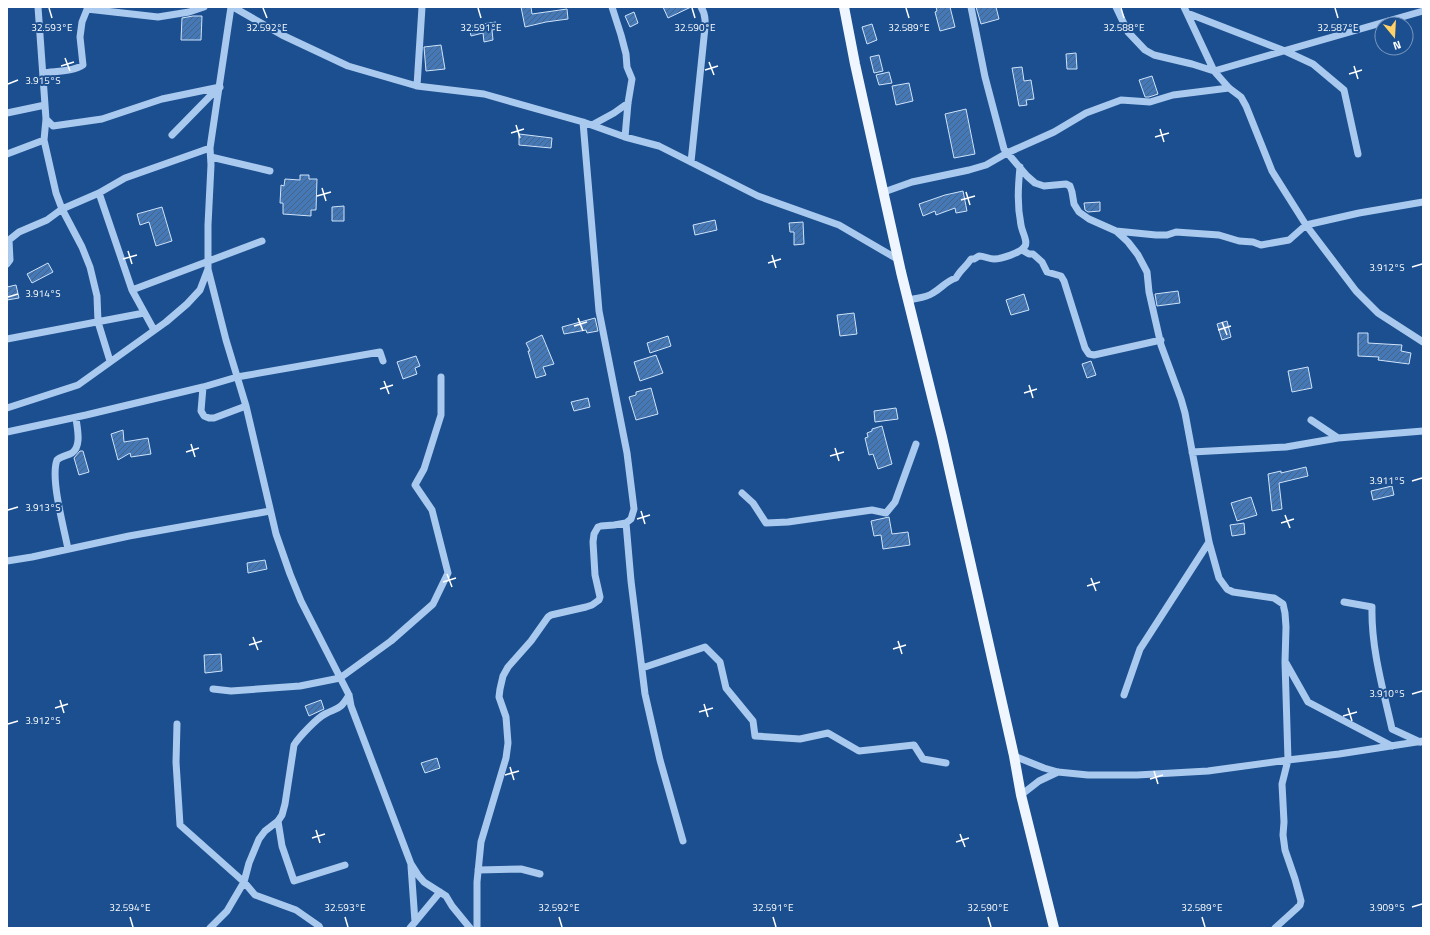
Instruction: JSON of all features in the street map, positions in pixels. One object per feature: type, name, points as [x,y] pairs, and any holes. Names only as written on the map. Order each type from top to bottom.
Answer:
[{"type":"main road","points":[[844,7],[856,72],[908,300],[942,437],[1014,756],[1021,795],[1054,928]]},
{"type":"street","points":[[38,7],[46,119],[44,140],[56,194],[90,267],[97,296],[98,322],[110,361]]},
{"type":"street","points":[[43,73],[69,70],[83,65],[80,37],[82,22],[87,8],[158,17],[189,12],[204,7]]},
{"type":"street","points":[[470,928],[446,896],[424,882],[411,864],[351,706],[349,696],[301,601],[290,574],[270,511],[246,406],[226,340],[208,266],[210,148],[232,7],[282,35],[348,66],[417,86],[484,94],[583,122],[625,137],[658,146],[758,196],[839,225],[899,260]]},
{"type":"street","points":[[417,86],[422,7]]},
{"type":"street","points":[[612,7],[626,54],[627,67],[632,79],[625,137]]},
{"type":"street","points":[[691,162],[704,37],[704,15],[702,7]]},
{"type":"street","points":[[971,7],[984,77],[1004,149],[1035,183],[1044,186],[1066,184],[1070,186],[1074,204],[1079,212],[1089,219],[1116,231],[1150,235],[1167,235],[1176,232],[1219,235],[1239,241],[1253,242],[1261,245],[1289,240],[1306,225],[1359,213],[1423,202]]},
{"type":"street","points":[[1116,7],[1128,32],[1145,50],[1154,54],[1214,71],[1423,11]]},
{"type":"street","points":[[1185,10],[1214,71],[1229,88],[1241,98],[1246,106],[1272,171],[1306,225],[1361,297],[1378,313],[1423,342]]},
{"type":"street","points":[[1185,10],[1313,64],[1344,90],[1358,154]]},
{"type":"street","points":[[46,119],[54,126],[102,119],[162,99],[220,87]]},
{"type":"street","points":[[172,135],[220,87]]},
{"type":"street","points":[[884,192],[912,182],[975,168],[986,164],[1054,132],[1086,113],[1121,100],[1150,102],[1173,95],[1229,88]]},
{"type":"street","points":[[592,125],[614,113],[628,103]]},
{"type":"street","points":[[7,113],[45,105]]},
{"type":"street","points":[[477,928],[477,882],[482,842],[506,758],[508,728],[499,697],[503,676],[508,667],[531,641],[548,617],[592,605],[599,600],[600,597],[595,575],[594,534],[601,526],[614,525],[631,519],[634,509],[626,453],[599,311],[583,122]]},
{"type":"street","points":[[7,154],[44,140]]},
{"type":"street","points":[[7,264],[10,260],[9,240],[19,232],[47,220],[62,209],[100,193],[125,178],[210,148]]},
{"type":"street","points":[[211,157],[270,171]]},
{"type":"street","points":[[908,300],[934,293],[946,282],[956,278],[971,259],[979,256],[993,259],[1001,258],[1022,250],[1026,242],[1017,198],[1020,167]]},
{"type":"street","points":[[100,193],[132,290],[154,330]]},
{"type":"street","points":[[1116,231],[1128,242],[1138,255],[1147,272],[1149,292],[1161,345],[1181,399],[1208,542],[1219,578],[1227,589],[1233,592],[1274,598],[1282,604],[1286,620],[1285,662],[1288,760],[1282,784],[1284,822],[1283,835],[1284,850],[1296,879],[1301,901],[1300,905],[1275,928]]},
{"type":"street","points":[[132,290],[208,266],[262,241]]},
{"type":"street","points":[[1022,250],[1029,254],[1033,254],[1042,262],[1047,272],[1061,276],[1064,281],[1085,348],[1089,354],[1094,355],[1161,340]]},
{"type":"street","points":[[7,408],[78,384],[154,330],[187,304],[200,290],[208,266]]},
{"type":"street","points":[[7,339],[144,313]]},
{"type":"street","points":[[7,432],[76,418],[203,387],[237,377],[380,352],[383,361]]},
{"type":"street","points":[[213,689],[231,691],[300,686],[340,678],[391,641],[433,604],[448,574],[432,510],[415,485],[424,469],[441,415],[441,377]]},
{"type":"street","points":[[203,387],[202,411],[204,416],[214,418],[246,406]]},
{"type":"street","points":[[68,549],[54,468],[59,458],[74,451],[77,446],[78,435],[76,418]]},
{"type":"street","points":[[1311,420],[1338,438]]},
{"type":"street","points":[[1192,452],[1286,447],[1338,438],[1423,431]]},
{"type":"street","points":[[742,493],[753,503],[766,523],[796,521],[872,510],[886,513],[895,502],[916,444]]},
{"type":"street","points":[[7,561],[129,536],[270,511]]},
{"type":"street","points":[[626,522],[631,581],[645,694],[660,760],[683,841]]},
{"type":"street","points":[[1124,695],[1140,649],[1208,542]]},
{"type":"street","points":[[1344,602],[1372,607],[1376,657],[1392,729],[1422,742]]},
{"type":"street","points":[[642,668],[705,647],[720,662],[726,688],[753,720],[755,736],[800,739],[828,733],[859,750],[914,745],[923,759],[946,763]]},
{"type":"street","points":[[1285,662],[1308,702],[1392,746]]},
{"type":"street","points":[[210,928],[226,911],[244,882],[249,863],[259,838],[265,831],[278,821],[282,815],[294,745],[298,739],[324,714],[342,707],[349,696]]},
{"type":"street","points":[[176,724],[176,762],[180,825],[244,882],[255,895],[296,910],[320,928]]},
{"type":"street","points":[[1014,756],[1058,772],[1088,775],[1144,775],[1208,771],[1422,742]]},
{"type":"street","points":[[1021,795],[1039,781],[1058,772]]},
{"type":"street","points":[[278,821],[282,846],[294,881],[345,865]]},
{"type":"street","points":[[411,864],[415,922]]},
{"type":"street","points":[[478,870],[521,869],[540,874]]},
{"type":"street","points":[[410,928],[440,892]]},
{"type":"building","points":[[521,7],[531,7],[532,14],[567,9],[568,19],[525,27]]},
{"type":"building","points":[[663,7],[691,7],[668,18]]},
{"type":"building","points":[[936,7],[950,7],[955,27],[940,31],[935,12],[937,11]]},
{"type":"building","points":[[976,7],[996,7],[999,19],[981,24]]},
{"type":"building","points":[[634,12],[638,23],[630,27],[625,16]]},
{"type":"building","points":[[202,16],[201,40],[181,40],[182,18]]},
{"type":"building","points":[[496,22],[498,29],[492,30],[493,40],[484,42],[483,33],[471,36],[469,26]]},
{"type":"building","points":[[872,24],[877,40],[867,44],[862,27]]},
{"type":"building","points":[[441,45],[445,69],[426,71],[424,47]]},
{"type":"building","points":[[1076,53],[1077,69],[1067,69],[1066,54]]},
{"type":"building","points":[[879,55],[883,71],[874,73],[870,57]]},
{"type":"building","points":[[1022,67],[1024,81],[1031,80],[1034,99],[1026,100],[1027,105],[1019,106],[1012,68]]},
{"type":"building","points":[[889,72],[892,83],[879,85],[876,75]]},
{"type":"building","points":[[1152,76],[1158,94],[1145,97],[1139,80]]},
{"type":"building","points":[[909,83],[913,101],[896,105],[892,86]]},
{"type":"building","points":[[966,109],[975,154],[954,158],[945,114]]},
{"type":"building","points":[[519,134],[552,138],[551,148],[519,145]]},
{"type":"building","points":[[300,175],[309,175],[309,179],[317,179],[316,210],[311,210],[311,216],[283,214],[283,203],[280,203],[281,185],[284,186],[285,179],[300,180]]},
{"type":"building","points":[[963,191],[967,211],[956,213],[955,208],[936,215],[935,211],[923,216],[919,204],[945,195]]},
{"type":"building","points":[[1100,202],[1100,211],[1088,212],[1085,210],[1084,203]]},
{"type":"building","points":[[344,206],[344,221],[332,221],[332,207]]},
{"type":"building","points":[[162,207],[172,241],[156,246],[149,222],[140,225],[137,214]]},
{"type":"building","points":[[715,220],[717,230],[695,235],[693,225]]},
{"type":"building","points":[[803,222],[804,244],[794,245],[794,232],[790,232],[789,223]]},
{"type":"building","points":[[48,263],[53,272],[32,283],[27,274]]},
{"type":"building","points":[[16,285],[19,298],[7,300],[7,287]]},
{"type":"building","points":[[1178,291],[1180,303],[1157,306],[1155,294]]},
{"type":"building","points":[[1024,294],[1029,310],[1011,315],[1006,300]]},
{"type":"building","points":[[854,313],[857,334],[840,336],[837,315]]},
{"type":"building","points":[[595,318],[598,331],[587,333],[586,330],[564,334],[562,327]]},
{"type":"building","points":[[1227,321],[1231,337],[1222,340],[1217,324]]},
{"type":"building","points":[[1358,333],[1368,333],[1368,343],[1402,345],[1401,351],[1411,353],[1409,364],[1378,360],[1379,357],[1358,356]]},
{"type":"building","points":[[542,335],[554,364],[543,367],[546,375],[536,378],[528,351],[530,351],[526,343]]},
{"type":"building","points":[[668,336],[671,346],[650,353],[647,343]]},
{"type":"building","points":[[656,355],[663,373],[640,381],[634,362]]},
{"type":"building","points":[[416,356],[420,366],[415,368],[417,374],[403,379],[397,362]]},
{"type":"building","points":[[1091,361],[1096,375],[1087,378],[1082,364]]},
{"type":"building","points":[[1308,367],[1312,388],[1292,392],[1288,371]]},
{"type":"building","points":[[651,388],[658,414],[636,420],[629,397],[636,395],[636,392]]},
{"type":"building","points":[[588,398],[590,407],[574,411],[571,402]]},
{"type":"building","points":[[896,408],[898,419],[875,422],[874,411]]},
{"type":"building","points":[[882,426],[892,464],[878,469],[873,454],[869,455],[865,438],[868,437],[867,433],[872,431],[872,429]]},
{"type":"building","points":[[123,430],[124,442],[148,438],[151,454],[131,457],[130,453],[118,460],[111,434]]},
{"type":"building","points":[[80,451],[83,451],[89,472],[79,475],[74,458]]},
{"type":"building","points":[[1306,467],[1308,476],[1279,483],[1282,509],[1272,511],[1268,474],[1281,471],[1281,473]]},
{"type":"building","points":[[1392,486],[1394,495],[1373,500],[1371,491]]},
{"type":"building","points":[[1251,497],[1257,515],[1237,521],[1231,503]]},
{"type":"building","points":[[889,517],[892,534],[908,532],[910,545],[883,549],[881,535],[874,536],[871,521]]},
{"type":"building","points":[[1244,523],[1245,534],[1232,536],[1230,525]]},
{"type":"building","points":[[265,560],[267,569],[248,573],[247,563]]},
{"type":"building","points":[[221,654],[222,671],[205,673],[204,655]]},
{"type":"building","points":[[321,700],[324,709],[309,716],[305,706]]},
{"type":"building","points":[[437,758],[440,768],[425,773],[421,763]]}]
